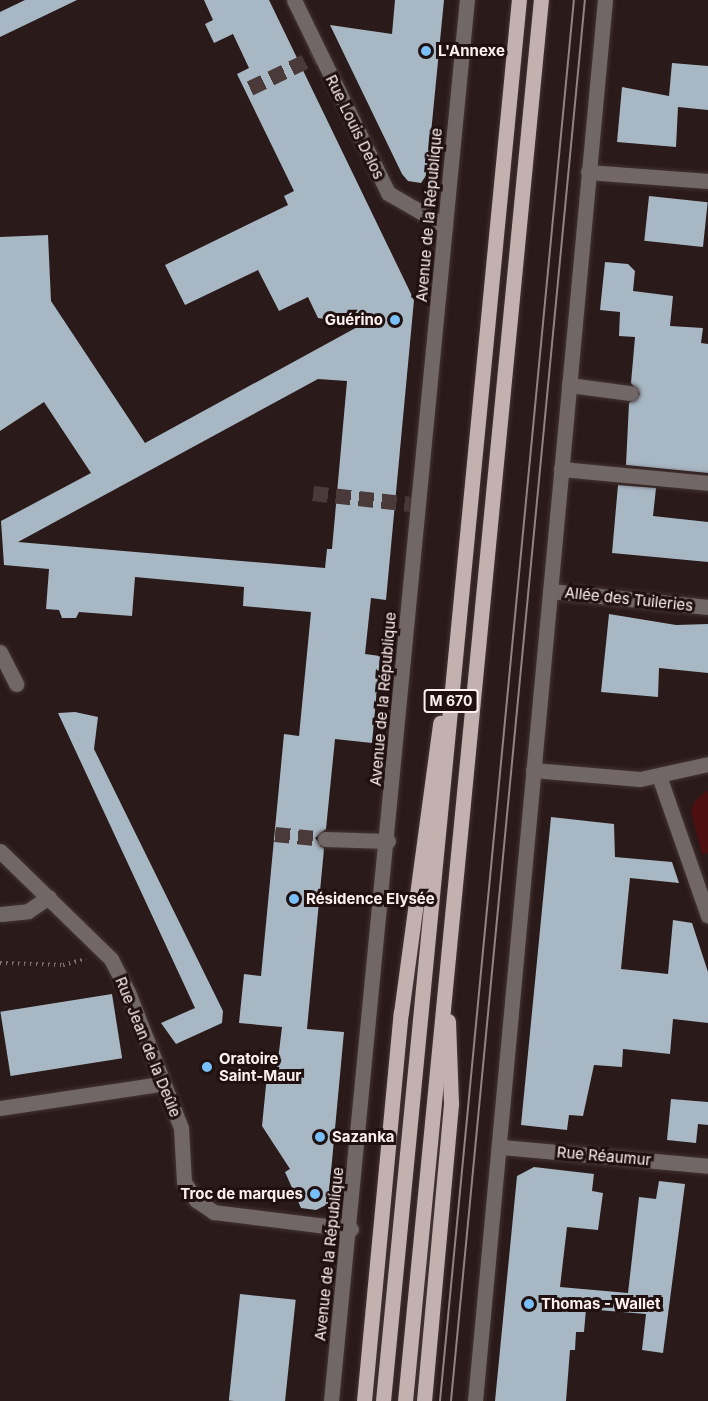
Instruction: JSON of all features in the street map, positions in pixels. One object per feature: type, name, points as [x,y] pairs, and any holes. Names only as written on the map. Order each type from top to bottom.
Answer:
[{"type":"main road","name":"M 670","points":[[383,1401],[519,0]]},
{"type":"main road","name":"M 670","points":[[405,1401],[541,0]]},
{"type":"main road","points":[[364,1401],[420,849],[463,584]]},
{"type":"main road","points":[[424,1401],[451,1103],[445,987]]},
{"type":"street","name":"Rue Louis Delos","points":[[294,0],[388,193],[445,226]]},
{"type":"street","name":"Avenue de la République","points":[[331,1401],[351,1229],[467,0]]},
{"type":"street","points":[[475,1401],[501,1147],[533,770],[605,0]]},
{"type":"street","points":[[588,172],[708,181]]},
{"type":"street","points":[[569,385],[630,393]]},
{"type":"street","points":[[561,469],[708,483]]},
{"type":"street","name":"Allée des Tuileries","points":[[550,591],[708,607]]},
{"type":"street","points":[[0,652],[16,684]]},
{"type":"street","points":[[533,770],[627,779],[659,776],[708,765]]},
{"type":"street","points":[[659,776],[708,916]]},
{"type":"street","points":[[325,839],[388,841]]},
{"type":"street","name":"Rue Jean de la Deûle","points":[[0,851],[106,955],[129,992],[160,1084],[181,1128],[184,1182],[196,1200],[214,1212],[351,1229]]},
{"type":"street","points":[[1,914],[28,911],[49,897]]},
{"type":"street","points":[[0,1108],[160,1084]]},
{"type":"street","name":"Rue Réaumur","points":[[501,1147],[708,1166]]},
{"type":"path","points":[[0,963],[63,964],[106,955]]},
{"type":"shaded area","points":[[708,790],[708,853],[702,854],[691,811],[694,802]]},
{"type":"building","points":[[25,0],[77,0],[0,37],[0,12]]},
{"type":"building","points":[[204,0],[269,0],[414,300],[386,600],[371,598],[365,654],[380,656],[372,743],[335,739],[326,829],[315,838],[324,849],[307,1029],[344,1032],[328,1204],[316,1210],[301,1208],[285,1172],[290,1169],[262,1126],[267,1075],[276,1076],[282,1027],[239,1023],[244,974],[261,976],[284,734],[299,736],[311,612],[243,606],[244,587],[135,577],[132,616],[79,612],[76,618],[62,618],[59,610],[46,609],[49,569],[4,565],[1,521],[91,473],[44,402],[0,431],[0,237],[48,235],[51,301],[145,443],[361,325],[318,318],[308,297],[279,311],[258,270],[185,305],[165,265],[288,205],[284,196],[294,191],[237,74],[249,68],[233,34],[214,43],[205,24],[213,20]],"holes":[[[318,379],[347,381],[332,549],[327,549],[325,568],[18,542]]]},
{"type":"building","points":[[395,0],[444,0],[427,174],[421,183],[408,181],[402,174],[330,25],[392,34]]},
{"type":"building","points":[[672,63],[708,66],[708,110],[678,107],[676,147],[617,142],[622,87],[669,96]]},
{"type":"building","points":[[649,196],[708,202],[703,247],[644,241]]},
{"type":"building","points":[[605,262],[628,264],[635,271],[633,291],[673,296],[670,326],[703,328],[701,343],[708,344],[708,473],[626,465],[629,403],[640,394],[631,383],[635,337],[619,336],[620,312],[600,310]]},
{"type":"building","points":[[618,485],[656,488],[653,516],[708,522],[708,562],[612,553]]},
{"type":"building","points":[[609,614],[676,625],[708,624],[708,673],[659,668],[658,697],[601,692]]},
{"type":"building","points":[[75,712],[98,717],[94,749],[223,1011],[222,1023],[176,1044],[161,1023],[195,1008],[58,713]]},
{"type":"building","points":[[551,817],[614,824],[615,857],[672,862],[679,883],[630,878],[621,969],[668,974],[673,920],[692,923],[708,972],[708,1023],[673,1019],[670,1054],[623,1049],[622,1067],[594,1065],[583,1116],[569,1115],[567,1130],[521,1125]]},
{"type":"building","points":[[112,994],[122,1058],[11,1076],[0,1012]]},
{"type":"building","points":[[671,1099],[708,1102],[708,1125],[698,1124],[696,1143],[667,1140]]},
{"type":"building","points":[[534,1167],[594,1174],[592,1191],[603,1193],[598,1230],[567,1227],[560,1287],[628,1293],[639,1197],[656,1199],[659,1181],[685,1184],[663,1353],[642,1350],[646,1314],[586,1309],[584,1332],[576,1332],[575,1350],[570,1350],[566,1401],[495,1401],[517,1176]]},
{"type":"building","points":[[240,1294],[296,1300],[285,1401],[229,1400]]},
{"type":"tunnel","points":[[250,88],[320,54]]},
{"type":"tunnel","points":[[313,493],[420,505]]},
{"type":"tunnel","points":[[275,834],[325,839]]},
{"type":"tram line","points":[[440,1401],[574,0]]},
{"type":"tram line","points":[[451,1401],[585,0]]},
{"type":"place","name":"L'Annexe","points":[[426,51]]},
{"type":"place","name":"Guérino","points":[[395,320]]},
{"type":"place","name":"Résidence Elysée","points":[[294,899]]},
{"type":"place","name":"Oratoire Saint-Maur","points":[[207,1067]]},
{"type":"place","name":"Sazanka","points":[[320,1137]]},
{"type":"place","name":"Troc de marques","points":[[315,1194]]},
{"type":"place","name":"Thomas - Wallet","points":[[529,1304]]}]
